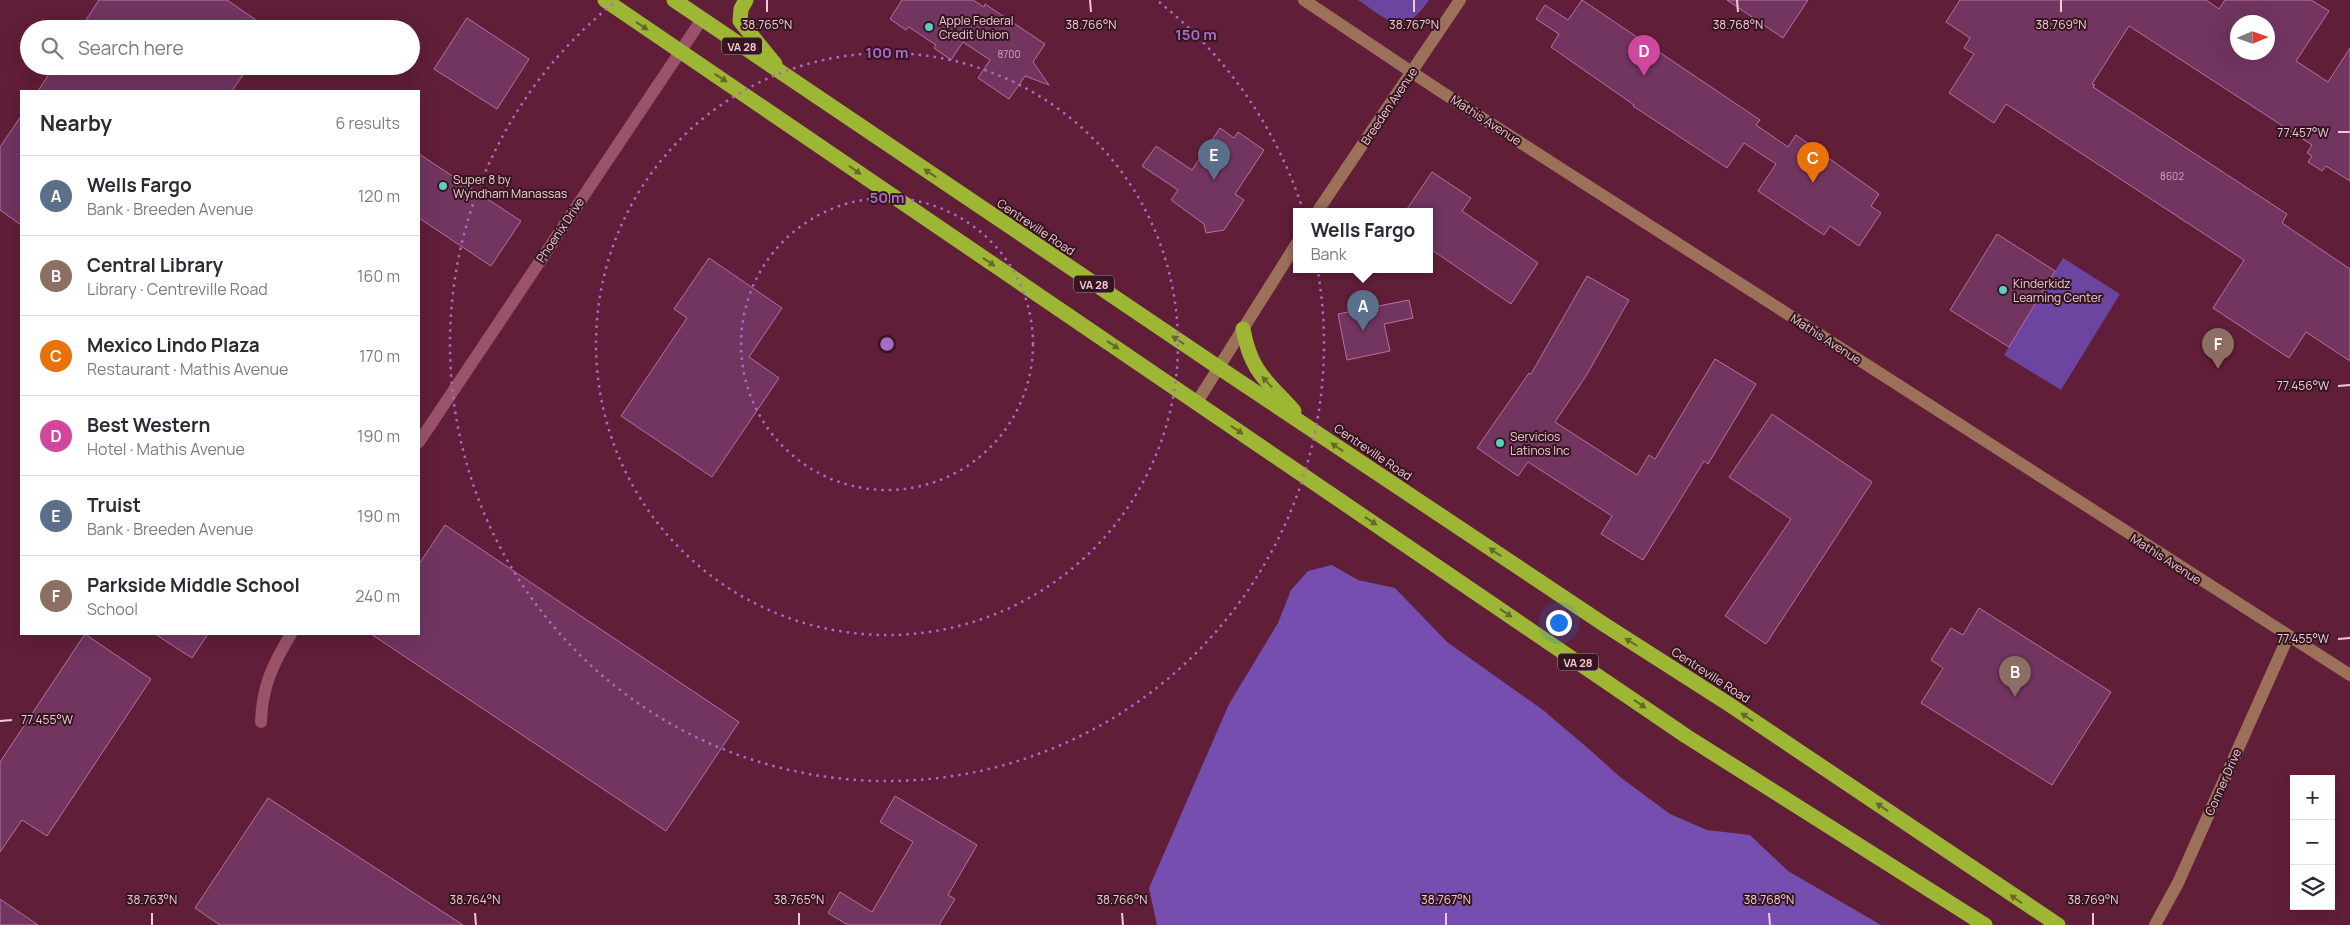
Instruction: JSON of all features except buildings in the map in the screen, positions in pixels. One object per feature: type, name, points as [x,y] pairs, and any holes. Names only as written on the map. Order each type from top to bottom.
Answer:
[{"type":"highway","name":"VA 28","points":[[605,0],[748,95],[905,206],[1197,402],[1686,736],[1985,925]]},
{"type":"highway","name":"Centreville Road","points":[[674,0],[1312,430],[1604,625],[1727,703],[2058,925]]},
{"type":"highway","points":[[746,0],[741,9],[740,21],[782,74]]},
{"type":"highway","points":[[1243,329],[1254,366],[1312,430]]},
{"type":"street","name":"Mathis Avenue","points":[[1304,0],[1412,72],[2288,637],[2350,675]]},
{"type":"street","name":"Breeden Avenue","points":[[1320,208],[1460,0]]},
{"type":"street","name":"Phoenix Drive","points":[[420,441],[702,19]]},
{"type":"street","points":[[1197,402],[1293,249]]},
{"type":"street","points":[[261,722],[262,700],[271,667],[290,635]]},
{"type":"street","name":"Conner Drive","points":[[2155,925],[2178,883],[2288,637]]},
{"type":"shaded area","points":[[1358,0],[1429,0],[1420,12],[1411,19],[1395,22],[1387,19]]},
{"type":"shaded area","points":[[2063,258],[2120,294],[2061,390],[2004,355]]},
{"type":"shaded area","points":[[1332,565],[1358,580],[1395,588],[1447,642],[1543,710],[1620,777],[1670,814],[1707,830],[1750,835],[1788,871],[1881,925],[1157,925],[1149,888],[1229,704],[1278,623],[1291,590],[1308,571]]},
{"type":"place","name":"Apple Federal Credit Union","points":[[929,27]]},
{"type":"place","name":"Best Western","points":[[1644,76]]},
{"type":"place","name":"Truist","points":[[1214,180]]},
{"type":"place","name":"Mexico Lindo Plaza","points":[[1813,183]]},
{"type":"place","name":"Super 8 by Wyndham Manassas","points":[[443,186]]},
{"type":"place","name":"Kinderkidz Learning Center","points":[[2003,290]]},
{"type":"place","name":"Wells Fargo","points":[[1363,331]]},
{"type":"place","name":"Parkside Middle School","points":[[2218,369]]},
{"type":"place","name":"Servicios Latinos Inc","points":[[1500,443]]},
{"type":"place","name":"Central Library","points":[[2015,697]]}]
